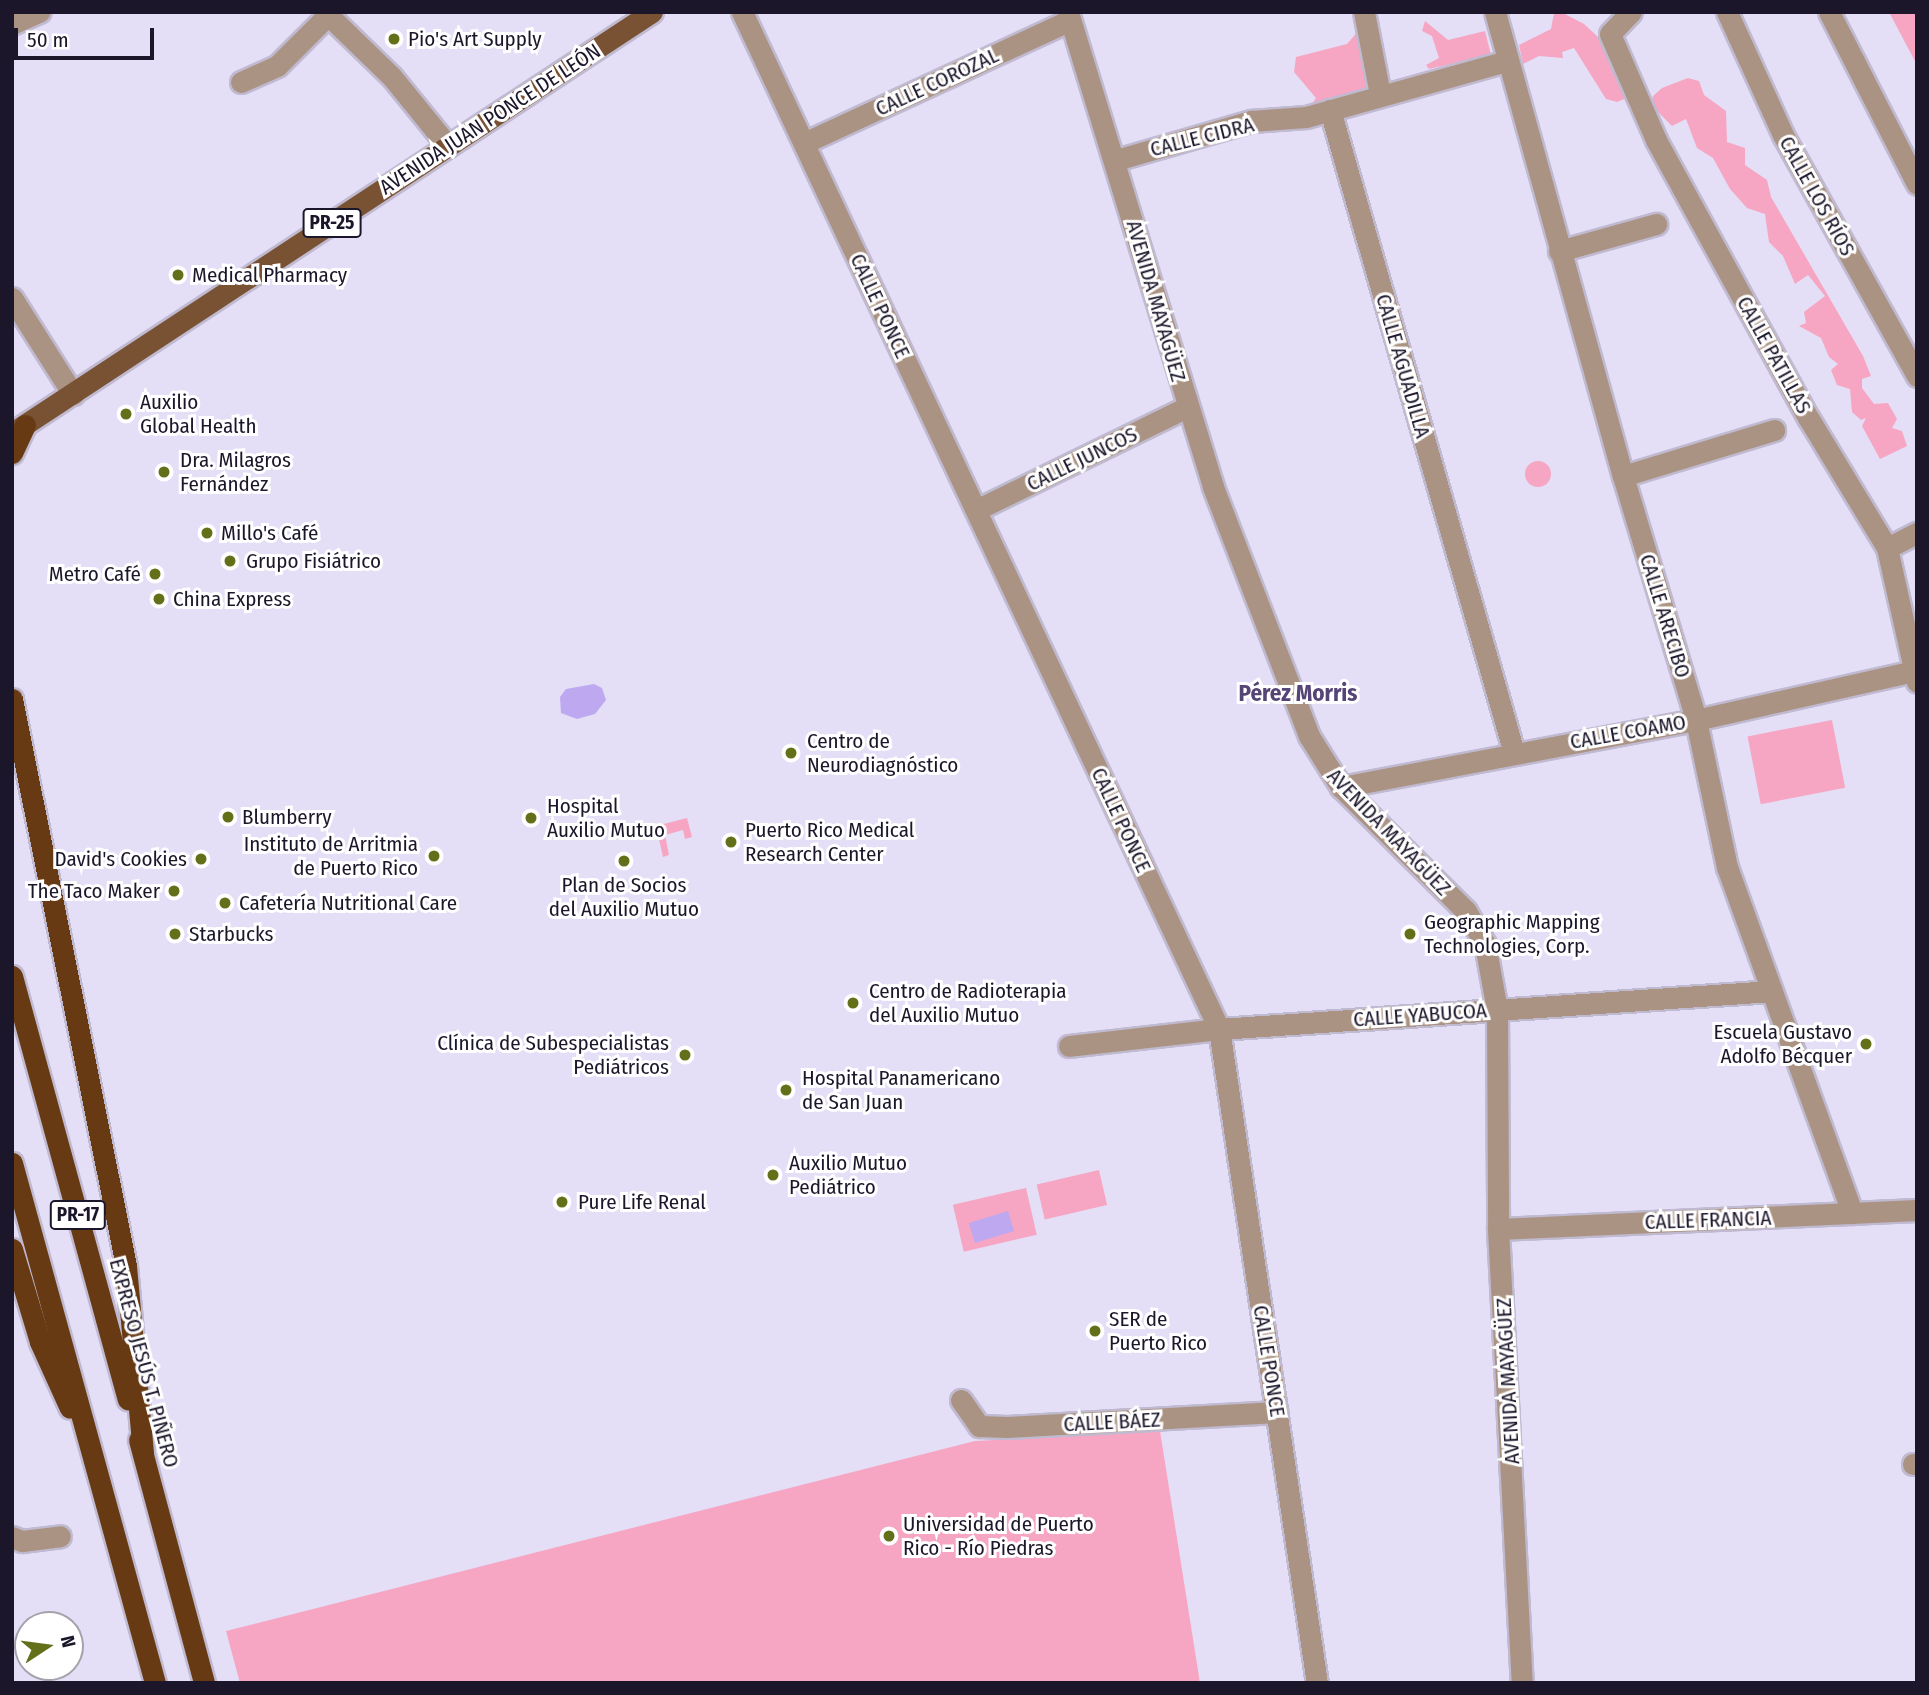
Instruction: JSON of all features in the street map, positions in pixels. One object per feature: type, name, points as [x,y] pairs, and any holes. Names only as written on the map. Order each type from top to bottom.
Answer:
[{"type":"highway","points":[[12,453],[19,429]]},
{"type":"highway","points":[[12,699],[126,1266],[143,1454]]},
{"type":"highway","name":"EXPRESO JESÚS T. PIÑERO","points":[[12,976],[204,1683]]},
{"type":"highway","name":"PR-17","points":[[12,1163],[155,1683]]},
{"type":"highway","points":[[12,1249],[40,1342],[97,1466]]},
{"type":"main road","name":"AVENIDA JUAN PONCE DE LEÓN","points":[[19,429],[652,12]]},
{"type":"street","points":[[12,24],[39,12]]},
{"type":"street","name":"CALLE PONCE","points":[[742,12],[1219,1029],[1317,1683]]},
{"type":"street","points":[[1364,12],[1380,93]]},
{"type":"street","name":"CALLE ARECIBO","points":[[1495,12],[1559,251],[1696,720],[1727,867],[1852,1213]]},
{"type":"street","name":"CALLE PATILLAS","points":[[1631,12],[1610,34],[1656,140],[1809,419],[1887,548],[1915,676]]},
{"type":"street","name":"CALLE LOS RÍOS","points":[[1727,12],[1783,135],[1917,376]]},
{"type":"street","points":[[1829,12],[1917,184]]},
{"type":"street","points":[[241,82],[276,66],[327,14],[392,77],[448,146]]},
{"type":"street","name":"CALLE COROZAL","points":[[804,143],[1069,16]]},
{"type":"street","name":"AVENIDA MAYAGÜEZ","points":[[1069,16],[1116,160],[1187,407],[1213,487],[1309,736],[1341,787],[1480,929],[1497,1010],[1498,1229],[1522,1683]]},
{"type":"street","points":[[1330,110],[1380,93],[1506,61]]},
{"type":"street","name":"CALLE CIDRA","points":[[1116,160],[1251,121],[1296,119],[1330,110]]},
{"type":"street","name":"CALLE AGUADILLA","points":[[1330,110],[1514,753]]},
{"type":"street","points":[[1559,251],[1656,224]]},
{"type":"street","points":[[12,298],[73,394]]},
{"type":"street","name":"CALLE JUNCOS","points":[[976,510],[1187,407]]},
{"type":"street","points":[[1623,476],[1774,430]]},
{"type":"street","points":[[1887,548],[1917,533]]},
{"type":"street","name":"CALLE COAMO","points":[[1341,787],[1915,676]]},
{"type":"street","name":"CALLE YABUCOA","points":[[1069,1046],[1219,1029],[1772,991]]},
{"type":"street","name":"CALLE FRANCIA","points":[[1498,1229],[1917,1210]]},
{"type":"street","name":"CALLE BÁEZ","points":[[961,1400],[979,1426],[1007,1427],[1277,1412]]},
{"type":"street","points":[[12,1537],[22,1541],[60,1536]]},
{"type":"shaded area","points":[[1561,12],[1584,24],[1610,48],[1627,98],[1617,102],[1606,99],[1574,48],[1562,52],[1563,58],[1539,56],[1523,64],[1519,45],[1551,29],[1554,13]]},
{"type":"shaded area","points":[[1889,12],[1917,12],[1917,65]]},
{"type":"shaded area","points":[[1425,21],[1448,40],[1485,31],[1491,55],[1429,69],[1426,65],[1439,58],[1432,36],[1422,31]]},
{"type":"shaded area","points":[[1360,29],[1384,86],[1311,105],[1316,98],[1294,72],[1296,57],[1347,44]]},
{"type":"shaded area","points":[[1688,78],[1699,81],[1704,95],[1726,111],[1727,142],[1745,148],[1745,165],[1767,180],[1771,197],[1863,356],[1871,376],[1862,379],[1862,388],[1874,404],[1888,403],[1897,419],[1892,428],[1902,431],[1907,446],[1880,459],[1862,426],[1866,418],[1861,420],[1852,412],[1850,389],[1837,385],[1831,370],[1838,364],[1829,357],[1821,338],[1799,326],[1806,323],[1804,312],[1825,296],[1808,275],[1795,284],[1783,256],[1769,242],[1765,214],[1747,208],[1730,189],[1713,158],[1697,148],[1686,119],[1672,126],[1652,106],[1653,96],[1662,88]]},
{"type":"shaded area","points":[[1538,461],[1547,465],[1551,474],[1547,483],[1538,487],[1529,483],[1525,474],[1529,465]]},
{"type":"shaded area","points":[[594,684],[602,688],[606,700],[595,714],[577,719],[561,713],[560,697],[566,689]]},
{"type":"shaded area","points":[[1832,720],[1845,788],[1761,804],[1748,736]]},
{"type":"shaded area","points":[[687,818],[692,837],[685,839],[683,830],[665,835],[669,855],[663,857],[656,826]]},
{"type":"shaded area","points":[[1099,1170],[1107,1205],[1045,1219],[1037,1184]]},
{"type":"shaded area","points":[[1026,1188],[1037,1235],[964,1252],[953,1205]]},
{"type":"shaded area","points":[[1008,1211],[1014,1231],[975,1243],[969,1223]]},
{"type":"shaded area","name":"Universidad de Puerto Rico - Río Piedras","points":[[1160,1431],[1200,1683],[240,1683],[226,1631],[975,1441]]},
{"type":"place","name":"Pio's Art Supply","points":[[394,39]]},
{"type":"place","name":"Medical Pharmacy","points":[[178,275]]},
{"type":"place","name":"Auxilio Global Health","points":[[126,414]]},
{"type":"place","name":"Dra. Milagros Fernández","points":[[164,472]]},
{"type":"place","name":"Millo's Café","points":[[207,533]]},
{"type":"place","name":"Grupo Fisiátrico","points":[[230,561]]},
{"type":"place","name":"Metro Café","points":[[155,574]]},
{"type":"place","name":"China Express","points":[[159,599]]},
{"type":"place","name":"Centro de Neurodiagnóstico","points":[[791,753]]},
{"type":"place","name":"Blumberry","points":[[228,817]]},
{"type":"place","name":"Hospital Auxilio Mutuo","points":[[531,818]]},
{"type":"place","name":"Puerto Rico Medical Research Center","points":[[731,842]]},
{"type":"place","name":"Instituto de Arritmia de Puerto Rico","points":[[434,856]]},
{"type":"place","name":"David's Cookies","points":[[201,859]]},
{"type":"place","name":"Plan de Socios del Auxilio Mutuo","points":[[624,861]]},
{"type":"place","name":"The Taco Maker","points":[[174,891]]},
{"type":"place","name":"Cafetería Nutritional Care","points":[[225,903]]},
{"type":"place","name":"Starbucks","points":[[175,934]]},
{"type":"place","name":"Geographic Mapping Technologies, Corp.","points":[[1410,934]]},
{"type":"place","name":"Centro de Radioterapia del Auxilio Mutuo","points":[[853,1003]]},
{"type":"place","name":"Escuela Gustavo Adolfo Bécquer","points":[[1866,1044]]},
{"type":"place","name":"Clínica de Subespecialistas Pediátricos","points":[[685,1055]]},
{"type":"place","name":"Hospital Panamericano de San Juan","points":[[786,1090]]},
{"type":"place","name":"Auxilio Mutuo Pediátrico","points":[[773,1175]]},
{"type":"place","name":"Pure Life Renal","points":[[562,1202]]},
{"type":"place","name":"SER de Puerto Rico","points":[[1095,1331]]},
{"type":"place","name":"Universidad de Puerto Rico - Río Piedras","points":[[889,1536]]},
{"type":"district","name":"Pérez Morris","points":[[1298,693]]}]
